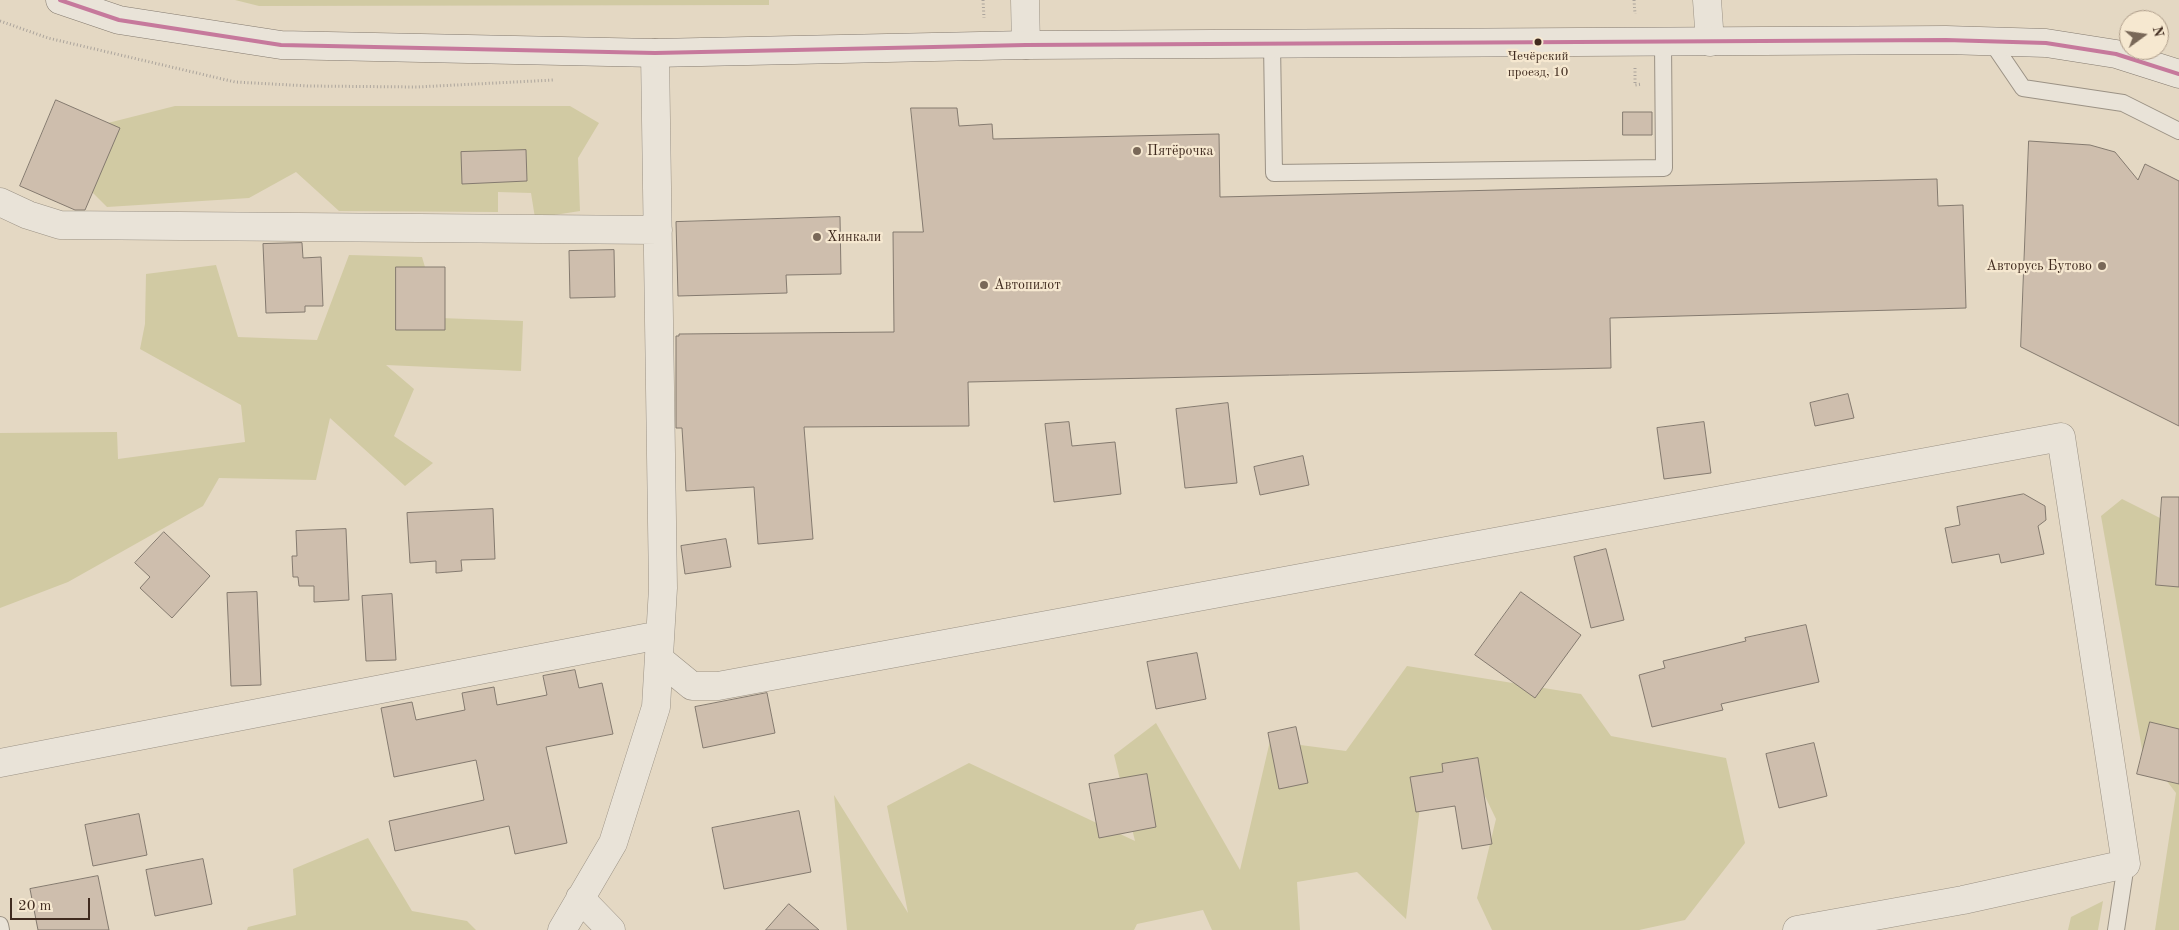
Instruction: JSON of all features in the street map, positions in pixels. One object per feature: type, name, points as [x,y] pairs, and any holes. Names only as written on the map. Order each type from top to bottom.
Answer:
[{"type":"street","points":[[60,0],[119,20],[281,45],[654,52],[1026,45],[1991,41],[2046,43],[2116,54],[2179,74]]},
{"type":"street","points":[[1025,0],[1026,45]]},
{"type":"street","points":[[1707,0],[1710,42]]},
{"type":"street","points":[[562,930],[613,843],[656,707],[663,588],[654,52]]},
{"type":"street","points":[[0,202],[28,215],[60,225],[658,230]]},
{"type":"street","points":[[659,647],[692,686],[718,686],[2061,437],[2126,864],[1963,900],[1797,930]]},
{"type":"street","points":[[0,764],[659,647]]},
{"type":"street","points":[[580,898],[611,930]]},
{"type":"lane","points":[[1991,41],[2023,88],[2122,103],[2179,131]]},
{"type":"lane","points":[[1272,44],[1274,173],[1664,168],[1662,42]]},
{"type":"lane","points":[[2116,930],[2126,864]]},
{"type":"lane","points":[[0,925],[1,930]]},
{"type":"path","points":[[0,21],[48,38]]},
{"type":"shaded area","points":[[235,0],[769,0],[769,5],[259,6]]},
{"type":"shaded area","points":[[175,106],[570,106],[599,123],[578,158],[580,211],[535,218],[531,193],[498,192],[498,212],[339,211],[296,172],[249,198],[107,207],[79,179],[96,126]]},
{"type":"shaded area","points":[[349,255],[422,257],[440,318],[523,321],[521,371],[386,365],[414,389],[394,436],[433,463],[405,486],[330,418],[316,480],[219,478],[203,506],[68,582],[0,608],[0,433],[117,432],[118,459],[245,442],[241,405],[140,349],[145,324],[146,274],[216,265],[238,337],[317,340]]},
{"type":"shaded area","points":[[2122,499],[2176,526],[2179,537],[2179,930],[2155,930],[2176,793],[2142,749],[2101,516]]},
{"type":"shaded area","points":[[1407,666],[1581,694],[1611,736],[1726,758],[1745,843],[1685,920],[1639,930],[1492,930],[1477,898],[1496,819],[1470,765],[1421,799],[1406,919],[1357,872],[1297,882],[1300,930],[1212,930],[1203,910],[1137,924],[1134,930],[847,930],[834,795],[908,913],[887,806],[969,763],[1135,841],[1114,755],[1156,723],[1240,870],[1270,741],[1346,751]]},
{"type":"shaded area","points":[[368,838],[412,911],[467,921],[476,930],[247,930],[248,927],[296,915],[293,869]]},
{"type":"shaded area","points":[[2103,901],[2098,930],[2068,930],[2071,917]]},
{"type":"building","points":[[56,100],[120,128],[85,210],[75,210],[20,186]]},
{"type":"building","points":[[911,108],[957,108],[959,126],[992,124],[993,139],[1219,134],[1220,197],[1937,179],[1938,206],[1963,205],[1966,308],[1610,318],[1611,368],[968,382],[969,426],[804,427],[813,539],[758,544],[754,487],[686,491],[682,428],[676,428],[676,336],[679,336],[679,334],[894,332],[893,232],[923,232]]},
{"type":"building","points":[[1623,112],[1652,112],[1652,135],[1623,135]]},
{"type":"building","name":"Авторусь Бутово","points":[[2029,141],[2090,145],[2115,152],[2138,180],[2145,164],[2179,181],[2179,426],[2021,347]]},
{"type":"building","points":[[526,150],[527,181],[462,184],[461,152]]},
{"type":"building","points":[[840,217],[841,274],[786,275],[787,293],[678,296],[676,222]]},
{"type":"building","points":[[302,243],[303,258],[321,257],[323,306],[305,306],[305,312],[266,313],[263,244]]},
{"type":"building","points":[[614,250],[615,297],[570,298],[569,251]]},
{"type":"building","points":[[396,267],[445,267],[445,330],[396,330]]},
{"type":"building","points":[[1848,394],[1854,418],[1815,426],[1810,403]]},
{"type":"building","points":[[1228,403],[1237,483],[1185,488],[1176,409]]},
{"type":"building","points":[[1069,422],[1072,446],[1115,442],[1121,494],[1054,502],[1045,424]]},
{"type":"building","points":[[1704,422],[1711,473],[1664,479],[1657,428]]},
{"type":"building","points":[[1303,456],[1309,485],[1260,495],[1254,467]]},
{"type":"building","points":[[2024,494],[2045,506],[2046,520],[2038,526],[2044,554],[2001,563],[1999,554],[1952,563],[1945,528],[1960,525],[1957,507]]},
{"type":"building","points":[[2162,497],[2179,497],[2179,587],[2156,585]]},
{"type":"building","points":[[493,509],[495,559],[461,560],[462,571],[436,573],[436,561],[410,563],[407,513]]},
{"type":"building","points":[[346,529],[349,600],[314,602],[314,586],[299,586],[298,577],[293,577],[292,556],[297,556],[296,531]]},
{"type":"building","points":[[164,532],[210,576],[172,618],[140,588],[150,577],[135,563]]},
{"type":"building","points":[[726,539],[731,567],[685,574],[681,546]]},
{"type":"building","points":[[1606,549],[1624,620],[1591,628],[1574,557]]},
{"type":"building","points":[[257,592],[261,685],[231,686],[227,593]]},
{"type":"building","points":[[1521,592],[1581,635],[1535,698],[1475,655]]},
{"type":"building","points":[[392,594],[396,660],[366,661],[362,596]]},
{"type":"building","points":[[1806,625],[1819,682],[1721,704],[1723,710],[1652,727],[1639,675],[1665,668],[1663,661],[1746,641],[1745,638]]},
{"type":"building","points":[[1197,653],[1206,699],[1156,709],[1147,662]]},
{"type":"building","points":[[575,670],[579,688],[602,683],[613,734],[546,747],[567,843],[515,854],[509,826],[395,851],[389,821],[484,800],[476,760],[394,777],[381,708],[412,702],[416,720],[465,710],[462,693],[494,687],[497,705],[547,695],[543,676]]},
{"type":"building","points":[[767,693],[775,733],[703,748],[695,707]]},
{"type":"building","points":[[2150,722],[2179,729],[2179,784],[2137,774]]},
{"type":"building","points":[[1296,727],[1308,783],[1279,789],[1268,733]]},
{"type":"building","points":[[1814,743],[1827,796],[1779,808],[1766,754]]},
{"type":"building","points":[[1478,758],[1492,844],[1462,849],[1455,806],[1416,812],[1410,777],[1443,772],[1442,764]]},
{"type":"building","points":[[1147,774],[1156,827],[1099,838],[1089,784]]},
{"type":"building","points":[[799,811],[811,872],[724,889],[712,828]]},
{"type":"building","points":[[139,814],[147,855],[93,866],[85,825]]},
{"type":"building","points":[[203,859],[212,904],[155,916],[146,870]]},
{"type":"building","points":[[98,876],[109,930],[38,930],[30,889]]},
{"type":"building","points":[[789,904],[819,930],[766,930]]},
{"type":"transit line","points":[[60,0],[119,20],[281,45],[655,53],[1026,45],[1946,40],[2046,43],[2116,54],[2179,74]]},
{"type":"place","name":"Чечёрский проезд, 10","points":[[1538,42]]},
{"type":"place","name":"Пятёрочка","points":[[1137,151]]},
{"type":"place","name":"Хинкали","points":[[817,237]]},
{"type":"place","name":"Авторусь Бутово","points":[[2102,266]]},
{"type":"place","name":"Автопилот","points":[[984,285]]}]
